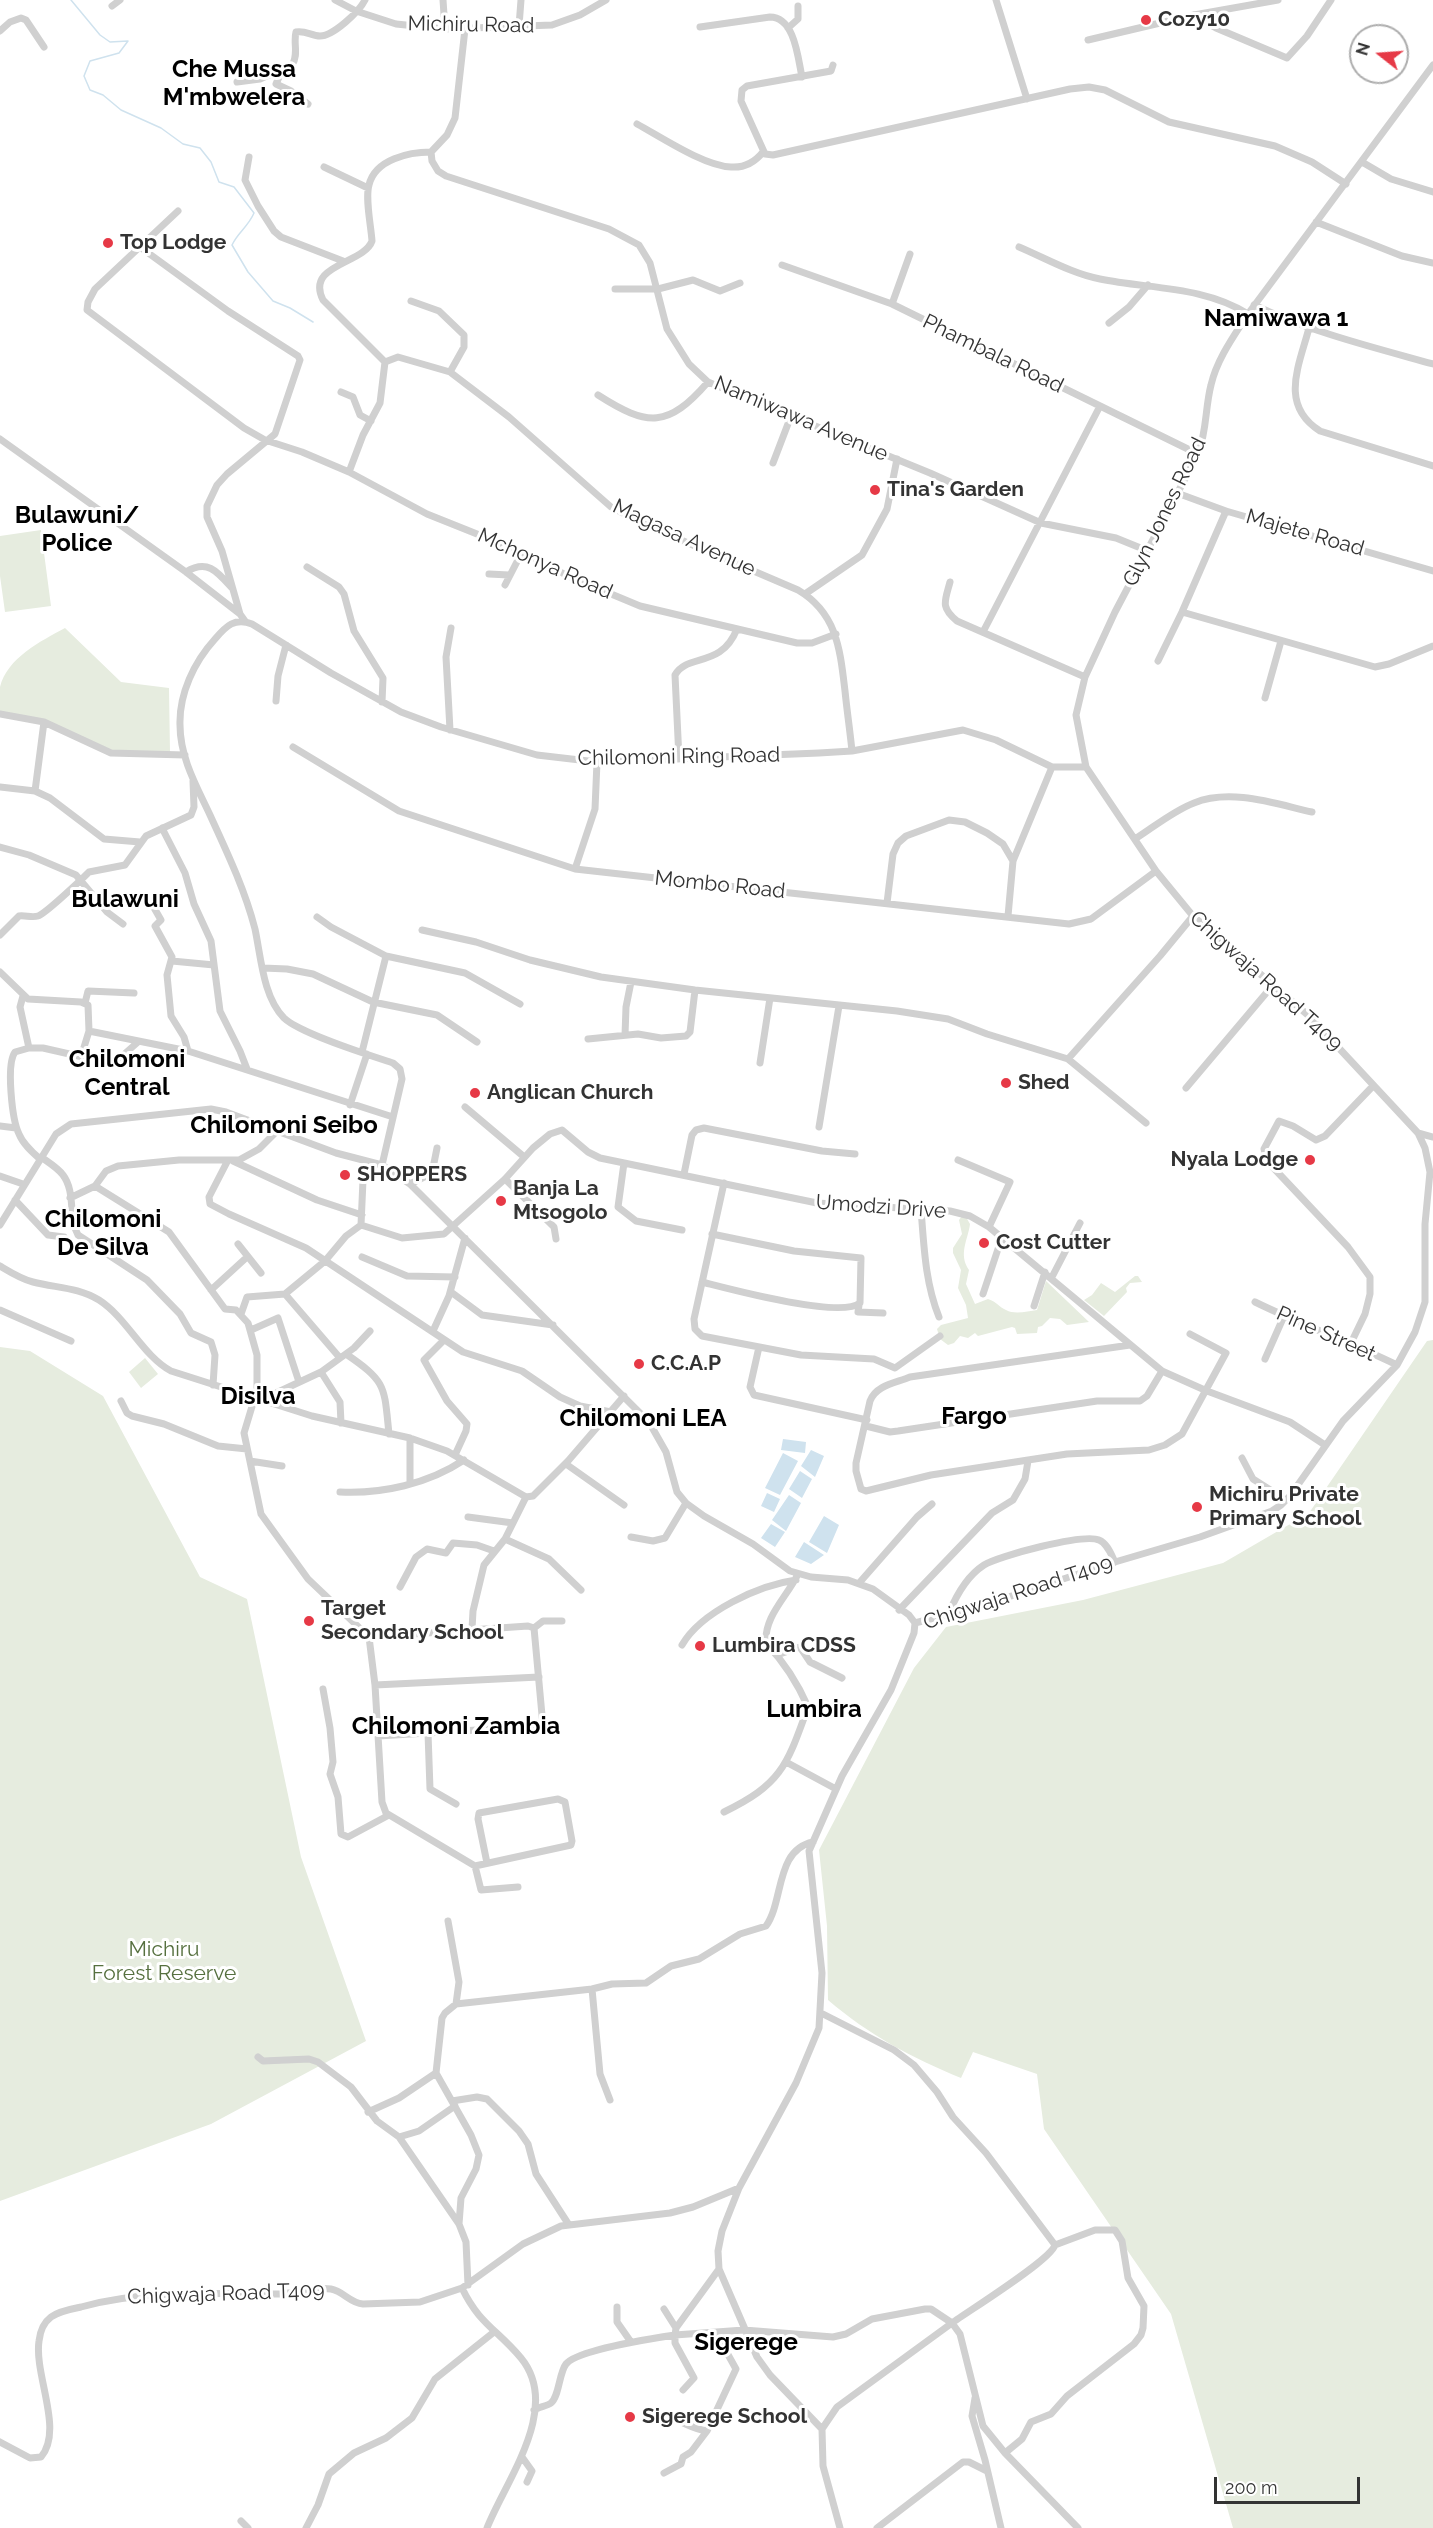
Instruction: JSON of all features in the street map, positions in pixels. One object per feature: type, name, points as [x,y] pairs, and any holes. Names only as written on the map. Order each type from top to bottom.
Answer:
[{"type":"street","points":[[112,6],[120,0]]},
{"type":"street","name":"Michiru Road","points":[[335,0],[356,12],[396,24],[445,29],[552,25],[580,15],[606,0]]},
{"type":"street","points":[[237,82],[260,79],[292,65],[295,61],[296,32],[309,32],[317,36],[328,35],[356,12],[365,0]]},
{"type":"street","points":[[443,0],[445,29]]},
{"type":"street","points":[[519,26],[521,0]]},
{"type":"street","points":[[996,0],[1028,99]]},
{"type":"street","points":[[1088,40],[1194,15],[1278,0]]},
{"type":"street","points":[[1194,15],[1216,28],[1287,58],[1307,36],[1331,0]]},
{"type":"street","points":[[789,28],[798,19],[798,6]]},
{"type":"street","points":[[700,27],[776,17],[789,28],[802,77]]},
{"type":"street","points":[[0,31],[10,22],[21,18],[26,20],[44,47]]},
{"type":"street","points":[[349,472],[363,435],[380,403],[385,363],[322,300],[319,293],[320,285],[324,275],[343,261],[364,253],[372,241],[368,188],[374,175],[393,159],[406,154],[431,152],[447,135],[455,118],[465,29]]},
{"type":"street","points":[[833,65],[831,71],[747,86],[741,92],[741,101],[763,152],[773,155],[1070,89],[1089,87],[1105,90],[1169,122],[1252,140],[1294,153],[1346,184]]},
{"type":"street","name":"Glyn Jones Road","points":[[1086,767],[1076,715],[1085,677],[1115,612],[1198,454],[1204,438],[1210,385],[1216,369],[1254,305],[1433,65]]},
{"type":"street","points":[[282,70],[276,84],[291,91],[308,104]]},
{"type":"street","points":[[637,124],[712,163],[731,167],[743,166],[756,161],[763,152]]},
{"type":"street","name":"Namiwawa Avenue","points":[[431,152],[432,161],[438,171],[446,176],[631,239],[645,254],[667,329],[689,364],[708,382],[897,459],[1041,523],[1116,538],[1148,551]]},
{"type":"street","points":[[249,157],[245,180],[274,231],[290,241],[343,261]]},
{"type":"street","points":[[1362,162],[1391,179],[1433,192]]},
{"type":"street","points":[[324,167],[368,188]]},
{"type":"street","points":[[178,211],[140,247],[228,311],[298,356],[299,365],[277,430],[273,436],[227,474],[218,485],[207,506],[207,517],[222,552],[240,614]]},
{"type":"street","points":[[1316,222],[1402,256],[1433,263]]},
{"type":"street","name":"Mchonya Road","points":[[140,247],[95,289],[87,305],[88,312],[244,428],[266,440],[349,472],[427,514],[522,552],[568,576],[640,606],[805,644],[836,634]]},
{"type":"street","points":[[1018,248],[1099,279],[1148,285],[1220,299],[1248,314]]},
{"type":"street","points":[[892,304],[910,254]]},
{"type":"street","name":"Phambala Road","points":[[782,265],[892,304],[1198,454]]},
{"type":"street","points":[[615,289],[657,289],[693,280],[720,291],[740,284]]},
{"type":"street","points":[[1109,323],[1129,307],[1148,285]]},
{"type":"street","points":[[411,301],[439,311],[464,335],[464,347],[450,372]]},
{"type":"street","points":[[1254,305],[1309,328],[1433,364]]},
{"type":"street","points":[[1309,328],[1293,387],[1295,399],[1310,424],[1320,431],[1433,466]]},
{"type":"street","name":"Magasa Avenue","points":[[385,363],[398,357],[450,372],[509,417],[611,507],[646,525],[805,594],[822,608],[836,634],[842,657],[852,751]]},
{"type":"street","points":[[598,395],[627,412],[645,417],[663,418],[688,404],[708,382]]},
{"type":"street","points":[[341,392],[353,397],[360,415],[371,421]]},
{"type":"street","points":[[983,632],[1100,406]]},
{"type":"street","points":[[773,463],[791,416]]},
{"type":"street","points":[[0,439],[186,572],[240,614],[245,621],[230,624],[214,640],[196,665],[188,683],[180,717],[184,755],[241,885],[273,1002],[286,1020],[301,1029],[393,1063],[400,1069],[402,1079],[382,1165]]},
{"type":"street","points":[[805,594],[862,555],[887,509],[897,459]]},
{"type":"street","name":"Majete Road","points":[[1177,493],[1226,511],[1433,571]]},
{"type":"street","points":[[1158,661],[1226,511]]},
{"type":"street","points":[[505,585],[522,552]]},
{"type":"street","points":[[186,572],[199,566],[209,566],[233,590]]},
{"type":"street","points":[[308,567],[339,587],[344,594],[354,631],[383,678],[382,702]]},
{"type":"street","points":[[489,574],[509,575]]},
{"type":"street","points":[[950,582],[945,601],[947,613],[957,621],[1085,677]]},
{"type":"street","points":[[1182,612],[1375,667],[1389,664],[1433,646]]},
{"type":"street","name":"Chilomoni Ring Road","points":[[245,621],[382,702],[450,730],[537,755],[597,762],[852,751],[963,730],[996,740],[1052,767],[1086,767]]},
{"type":"street","points":[[450,730],[446,657],[451,628]]},
{"type":"street","points":[[679,759],[675,675],[681,668],[721,653],[728,647],[737,629]]},
{"type":"street","points":[[1265,698],[1281,641]]},
{"type":"street","points":[[276,701],[278,676],[286,645]]},
{"type":"street","points":[[0,714],[44,722],[111,753],[184,755]]},
{"type":"street","points":[[34,791],[44,722]]},
{"type":"street","name":"Mombo Road","points":[[293,747],[399,811],[575,869],[1008,915],[1069,924],[1091,919],[1156,871]]},
{"type":"street","points":[[575,869],[595,809],[597,762]]},
{"type":"street","points":[[1008,915],[1013,861],[1052,767]]},
{"type":"street","name":"Chigwaja Road T409","points":[[0,2442],[30,2458],[41,2457],[49,2446],[50,2432],[38,2351],[40,2333],[45,2323],[57,2313],[103,2301],[145,2296],[290,2294],[323,2288],[332,2289],[357,2304],[420,2302],[465,2286],[532,2239],[561,2226],[670,2213],[693,2207],[739,2188],[796,2084],[814,2043],[821,2013],[820,1950],[809,1851],[836,1789],[891,1690],[914,1633],[915,1623],[990,1603],[1200,1537],[1272,1511],[1283,1503],[1343,1421],[1397,1365],[1415,1332],[1425,1302],[1425,1224],[1430,1172],[1425,1148],[1418,1132],[1310,1016],[1193,916],[1156,871],[1086,767]]},
{"type":"street","points":[[0,935],[19,916],[41,915],[91,872],[127,863],[146,836],[191,815],[194,807],[193,779]]},
{"type":"street","points":[[0,787],[34,791],[59,803],[99,837],[140,842]]},
{"type":"street","points":[[1135,839],[1195,802],[1221,798],[1249,798],[1312,812]]},
{"type":"street","points":[[887,903],[893,854],[898,843],[906,836],[949,820],[965,822],[987,833],[1003,844],[1013,861]]},
{"type":"street","points":[[162,828],[185,873],[194,904],[211,941],[220,1011],[247,1069]]},
{"type":"street","points":[[0,847],[29,855],[72,873],[107,912],[123,924]]},
{"type":"street","points":[[153,906],[161,920],[154,926],[172,961],[167,975],[171,1016],[184,1037],[188,1051]]},
{"type":"street","points":[[1068,1059],[1193,916]]},
{"type":"street","points":[[317,917],[342,934],[386,956],[465,973],[520,1004]]},
{"type":"street","points":[[422,930],[476,942],[530,960],[578,972],[630,982],[897,1011],[948,1019],[987,1034],[1068,1059],[1146,1123]]},
{"type":"street","points":[[350,1105],[365,1053],[374,1002],[386,956]]},
{"type":"street","points":[[172,961],[214,965]]},
{"type":"street","points":[[263,968],[287,969],[313,974],[374,1002],[436,1015],[477,1042]]},
{"type":"street","points":[[0,972],[23,996],[36,1001],[85,1003],[89,1008],[89,1031],[81,1057]]},
{"type":"street","points":[[625,1035],[630,982]]},
{"type":"street","points":[[1186,1088],[1273,985]]},
{"type":"street","points":[[588,1039],[625,1035],[672,1038],[686,1036],[690,1032],[695,990]]},
{"type":"street","points":[[85,1003],[88,991],[134,993]]},
{"type":"street","points":[[23,996],[21,1013],[29,1047]]},
{"type":"street","points":[[760,1063],[770,998]]},
{"type":"street","points":[[819,1127],[839,1006]]},
{"type":"street","points":[[89,1031],[188,1051],[393,1117]]},
{"type":"street","points":[[138,1042],[121,1057],[109,1063],[29,1047],[15,1052],[11,1059],[16,1128],[21,1139],[64,1177],[75,1230],[82,1239],[147,1280],[180,1314],[191,1333],[211,1342],[215,1355],[213,1385]]},
{"type":"street","points":[[1351,1342],[1365,1314],[1370,1294],[1370,1277],[1348,1247],[1268,1161],[1264,1149],[1280,1120],[1316,1140],[1325,1136],[1373,1086]]},
{"type":"street","points":[[465,1107],[523,1156]]},
{"type":"street","points":[[1,1222],[56,1134],[65,1126],[115,1118],[211,1108],[368,1163],[382,1165],[410,1184],[624,1396],[657,1432],[666,1452],[675,1487],[686,1503],[711,1521],[753,1544],[797,1577]]},
{"type":"street","points":[[0,1126],[16,1128]]},
{"type":"street","points":[[684,1174],[692,1135],[696,1130],[704,1128],[822,1151],[855,1154]]},
{"type":"street","points":[[278,1130],[259,1149],[244,1158],[230,1162],[209,1197],[210,1204],[296,1243],[467,1354],[522,1371],[580,1406],[611,1412]]},
{"type":"street","name":"Umodzi Drive","points":[[361,1225],[402,1238],[442,1234],[505,1179],[523,1156],[550,1134],[562,1130],[594,1156],[624,1163],[817,1203],[950,1211],[970,1216],[989,1227],[1052,1277],[1162,1371],[1207,1391],[1290,1422],[1324,1445]]},
{"type":"street","points":[[1418,1132],[1433,1137]]},
{"type":"street","points":[[410,1184],[432,1173],[437,1148]]},
{"type":"street","points":[[70,1198],[95,1186],[106,1171],[118,1166],[193,1159],[230,1162],[317,1200],[362,1215]]},
{"type":"street","points":[[958,1160],[1010,1182],[989,1227]]},
{"type":"street","points":[[241,1314],[246,1296],[285,1294],[326,1261],[346,1236],[361,1225],[362,1186],[368,1163]]},
{"type":"street","points":[[624,1163],[618,1207],[636,1221],[682,1230]]},
{"type":"street","points":[[0,1176],[23,1184]]},
{"type":"street","points":[[505,1179],[554,1227],[556,1239]]},
{"type":"street","points":[[724,1183],[694,1319],[698,1333],[702,1336],[801,1355],[874,1359],[896,1368],[940,1336]]},
{"type":"street","points":[[95,1186],[170,1232],[225,1309],[232,1309],[241,1314],[252,1330],[257,1355],[257,1387],[244,1429],[258,1505],[266,1522],[315,1587],[369,1637],[375,1685],[382,1802],[389,1815],[475,1866],[571,1845],[565,1802],[558,1798],[479,1813],[478,1819],[487,1863]]},
{"type":"street","points":[[15,1200],[48,1235],[64,1237]]},
{"type":"street","points":[[921,1209],[925,1264],[931,1297],[939,1317]]},
{"type":"street","points":[[1052,1277],[1080,1223]]},
{"type":"street","points":[[712,1234],[794,1251],[861,1258],[858,1312],[883,1313]]},
{"type":"street","points":[[983,1294],[1002,1237]]},
{"type":"street","points":[[433,1331],[451,1292],[465,1238]]},
{"type":"street","points":[[238,1244],[261,1273]]},
{"type":"street","points":[[211,1290],[247,1257]]},
{"type":"street","points":[[362,1257],[407,1276],[455,1277]]},
{"type":"street","points":[[0,1266],[28,1281],[73,1289],[100,1301],[164,1367],[254,1398],[341,1423],[410,1438],[455,1455],[526,1497],[533,1496],[566,1464],[624,1396]]},
{"type":"street","points":[[1034,1306],[1045,1272]]},
{"type":"street","points":[[702,1282],[815,1306],[842,1308],[859,1305]]},
{"type":"street","points":[[451,1292],[482,1315],[553,1325]]},
{"type":"street","points":[[285,1294],[343,1356],[374,1374],[381,1384],[385,1398],[389,1434]]},
{"type":"street","name":"Pine Street","points":[[1255,1302],[1351,1342],[1397,1365]]},
{"type":"street","points":[[0,1310],[71,1341]]},
{"type":"street","points":[[1264,1359],[1284,1316]]},
{"type":"street","points":[[252,1330],[278,1318],[299,1382]]},
{"type":"street","points":[[265,1401],[276,1393],[321,1372],[343,1356],[370,1330]]},
{"type":"street","points":[[1130,1345],[910,1377],[873,1393],[856,1471],[861,1489],[866,1491],[931,1475],[1066,1454],[1149,1450],[1165,1445],[1182,1434],[1226,1353],[1190,1334]]},
{"type":"street","points":[[444,1340],[424,1360],[447,1401],[467,1424],[455,1455]]},
{"type":"street","points":[[759,1347],[750,1387],[754,1395],[866,1423],[890,1432],[1097,1401],[1140,1401],[1148,1396],[1162,1371]]},
{"type":"street","points":[[321,1372],[340,1402],[341,1423]]},
{"type":"street","points":[[121,1401],[127,1413],[132,1416],[164,1424],[218,1446],[247,1449]]},
{"type":"street","points":[[410,1438],[410,1483]]},
{"type":"street","points":[[1242,1458],[1252,1479],[1275,1493],[1283,1503]]},
{"type":"street","points":[[340,1492],[373,1492],[410,1483],[442,1474],[464,1460]]},
{"type":"street","points":[[250,1461],[282,1466]]},
{"type":"street","points":[[899,1611],[992,1514],[1013,1500],[1025,1479],[1028,1461]]},
{"type":"street","points":[[566,1464],[624,1505]]},
{"type":"street","points":[[472,1629],[473,1611],[484,1565],[505,1539],[526,1497]]},
{"type":"street","points":[[632,1537],[653,1541],[665,1538],[686,1503]]},
{"type":"street","points":[[860,1582],[917,1517],[932,1504]]},
{"type":"street","points":[[468,1517],[513,1523]]},
{"type":"street","points":[[949,1613],[956,1595],[982,1566],[1001,1558],[1059,1542],[1088,1538],[1101,1540],[1115,1562]]},
{"type":"street","points":[[505,1539],[549,1559],[581,1590]]},
{"type":"street","points":[[400,1587],[416,1557],[428,1549],[446,1553],[453,1543],[477,1545],[494,1551]]},
{"type":"street","points":[[724,1812],[768,1786],[786,1762],[808,1707],[777,1654],[766,1643],[765,1632],[768,1622],[797,1577]]},
{"type":"street","points":[[682,1645],[697,1625],[731,1604],[767,1587],[797,1577],[860,1582],[881,1594],[899,1611],[909,1615],[915,1623]]},
{"type":"street","points":[[534,1628],[543,1621],[562,1622]]},
{"type":"street","points":[[369,1637],[472,1629],[528,1626],[534,1628]]},
{"type":"street","points":[[378,1736],[543,1726],[534,1628]]},
{"type":"street","points":[[777,1654],[800,1647],[810,1662],[842,1678]]},
{"type":"street","points":[[375,1685],[538,1677]]},
{"type":"street","points":[[323,1689],[333,1762],[330,1774],[338,1797],[341,1834],[348,1837],[389,1815]]},
{"type":"street","points":[[428,1733],[430,1790],[456,1804]]},
{"type":"street","points":[[786,1762],[836,1789]]},
{"type":"street","points":[[459,2224],[461,2198],[479,2159],[471,2135],[436,2073],[442,2018],[445,2013],[456,2004],[592,1989],[612,1984],[646,1983],[671,1966],[699,1959],[740,1934],[766,1926],[773,1912],[788,1862],[799,1848],[813,1842]]},
{"type":"street","points":[[475,1866],[481,1890],[518,1887]]},
{"type":"street","points":[[448,1921],[459,1982],[456,2004]]},
{"type":"street","points":[[592,1989],[600,2074],[610,2100]]},
{"type":"street","points":[[821,2013],[894,2050],[914,2065],[937,2092],[953,2117],[986,2153],[1055,2245]]},
{"type":"street","points":[[258,2057],[263,2061],[309,2059],[318,2062],[351,2087],[368,2112],[399,2137],[459,2224],[466,2242],[465,2286],[480,2318],[522,2359],[532,2376],[536,2398],[522,2457],[496,2504],[487,2528]]},
{"type":"street","points":[[368,2112],[399,2098],[436,2073]]},
{"type":"street","points":[[399,2137],[419,2131],[453,2103],[477,2097],[487,2099],[519,2131],[528,2144],[536,2174],[569,2225]]},
{"type":"street","points":[[739,2188],[722,2231],[718,2251],[719,2269],[757,2357],[770,2376],[822,2429]]},
{"type":"street","points":[[1005,2453],[1022,2439],[1031,2422],[1051,2414],[1067,2396],[1134,2344],[1143,2328],[1144,2306],[1128,2278],[1122,2241],[1115,2230],[1095,2230],[1055,2245]]},
{"type":"street","points":[[840,2528],[823,2466],[822,2429],[837,2407],[952,2322],[1036,2265],[1053,2251],[1055,2245]]},
{"type":"street","points":[[675,2332],[719,2269]]},
{"type":"street","points":[[617,2307],[617,2322],[631,2342]]},
{"type":"street","points":[[664,2309],[675,2332],[675,2343],[694,2378],[683,2390]]},
{"type":"street","points":[[534,2410],[552,2403],[561,2372],[570,2360],[631,2342],[675,2332],[716,2333],[744,2330],[832,2337],[846,2334],[872,2319],[931,2309],[952,2322],[960,2334],[983,2426],[1005,2453],[1078,2528]]},
{"type":"street","points":[[306,2528],[318,2505],[329,2474],[354,2453],[386,2438],[412,2418],[435,2379],[494,2332]]},
{"type":"street","points":[[664,2473],[681,2464],[683,2457],[691,2452],[707,2431],[736,2368],[716,2333]]},
{"type":"street","points":[[976,2396],[972,2416],[1001,2528]]},
{"type":"street","points":[[674,2419],[692,2429],[707,2431]]},
{"type":"street","points":[[522,2457],[532,2471],[527,2482]]},
{"type":"street","points":[[877,2528],[963,2462],[969,2462],[987,2471]]},
{"type":"street","points":[[241,2521],[248,2528]]},
{"type":"green space","points":[[41,530],[51,606],[5,612],[0,576],[0,536]]},
{"type":"green space","points":[[65,628],[121,682],[169,688],[170,753],[109,752],[51,722],[0,711],[0,687],[10,667],[26,652]]},
{"type":"green space","points":[[962,1216],[966,1217],[970,1224],[964,1258],[969,1270],[966,1284],[975,1304],[988,1299],[1013,1312],[1037,1310],[1046,1281],[1089,1322],[1067,1325],[1060,1319],[1050,1318],[1038,1327],[1037,1333],[1017,1334],[1015,1328],[1012,1327],[978,1336],[975,1333],[968,1338],[960,1336],[954,1343],[948,1345],[940,1339],[937,1329],[941,1325],[968,1318],[966,1305],[958,1288],[961,1270],[953,1253],[953,1248],[962,1234],[959,1220]]},
{"type":"green space","points":[[1138,1276],[1142,1282],[1130,1283],[1126,1288],[1127,1292],[1104,1316],[1084,1300],[1092,1295],[1101,1283],[1115,1292]]},
{"type":"green space","points":[[1433,1340],[1433,2528],[1233,2528],[1171,2314],[1044,2129],[1037,2074],[973,2052],[961,2078],[891,2045],[843,2013],[828,2000],[827,1926],[819,1850],[914,1668],[946,1627],[1083,1600],[1223,1563],[1309,1513],[1427,1341]]},
{"type":"green space","name":"Michiru Forest Reserve","points":[[0,1347],[30,1351],[103,1396],[200,1577],[247,1599],[301,1857],[366,2041],[211,2124],[0,2201]]},
{"type":"green space","points":[[145,1358],[158,1374],[141,1388],[129,1372]]},
{"type":"water","points":[[783,1439],[806,1442],[805,1453],[781,1450]]},
{"type":"water","points":[[811,1450],[824,1456],[815,1477],[801,1466]]},
{"type":"water","points":[[783,1453],[798,1461],[780,1495],[765,1488]]},
{"type":"water","points":[[800,1471],[812,1479],[802,1498],[789,1489]]},
{"type":"water","points":[[767,1493],[780,1499],[774,1512],[761,1506]]},
{"type":"water","points":[[789,1495],[801,1503],[786,1531],[772,1520]]},
{"type":"water","points":[[824,1516],[839,1525],[827,1553],[809,1542]]},
{"type":"water","points":[[771,1524],[785,1532],[775,1547],[761,1538]]},
{"type":"water","points":[[804,1542],[824,1555],[811,1564],[795,1557]]},
{"type":"waterway","points":[[71,0],[100,35],[110,42],[128,41],[119,53],[90,61],[84,76],[90,90],[103,95],[121,110],[161,128],[183,144],[200,148],[211,162],[219,182],[234,187],[254,213],[232,245],[248,272],[273,301],[313,322]]},
{"type":"place","name":"Cozy10","points":[[1146,20]]},
{"type":"place","name":"Top Lodge","points":[[108,243]]},
{"type":"place","name":"Tina's Garden","points":[[875,490]]},
{"type":"place","name":"Shed","points":[[1006,1083]]},
{"type":"place","name":"Anglican Church","points":[[475,1093]]},
{"type":"place","name":"Nyala Lodge","points":[[1310,1160]]},
{"type":"place","name":"SHOPPERS","points":[[345,1175]]},
{"type":"place","name":"Banja La Mtsogolo","points":[[501,1201]]},
{"type":"place","name":"Cost Cutter","points":[[984,1243]]},
{"type":"place","name":"C.C.A.P","points":[[639,1364]]},
{"type":"place","name":"Michiru Private Primary School","points":[[1197,1507]]},
{"type":"place","name":"Target Secondary School","points":[[309,1621]]},
{"type":"place","name":"Lumbira CDSS","points":[[700,1646]]},
{"type":"place","name":"Sigerege School","points":[[630,2417]]},
{"type":"district","name":"Che Mussa M'mbwelera","points":[[234,84]]},
{"type":"district","name":"Namiwawa 1","points":[[1276,319]]},
{"type":"district","name":"Bulawuni/ Police","points":[[77,530]]},
{"type":"district","name":"Bulawuni","points":[[125,900]]},
{"type":"district","name":"Chilomoni Central","points":[[127,1074]]},
{"type":"district","name":"Chilomoni Seibo","points":[[284,1126]]},
{"type":"district","name":"Chilomoni De Silva","points":[[103,1234]]},
{"type":"district","name":"Disilva","points":[[258,1397]]},
{"type":"district","name":"Fargo","points":[[974,1417]]},
{"type":"district","name":"Chilomoni LEA","points":[[643,1419]]},
{"type":"district","name":"Lumbira","points":[[814,1710]]},
{"type":"district","name":"Chilomoni Zambia","points":[[456,1727]]},
{"type":"district","name":"Sigerege","points":[[746,2343]]}]
